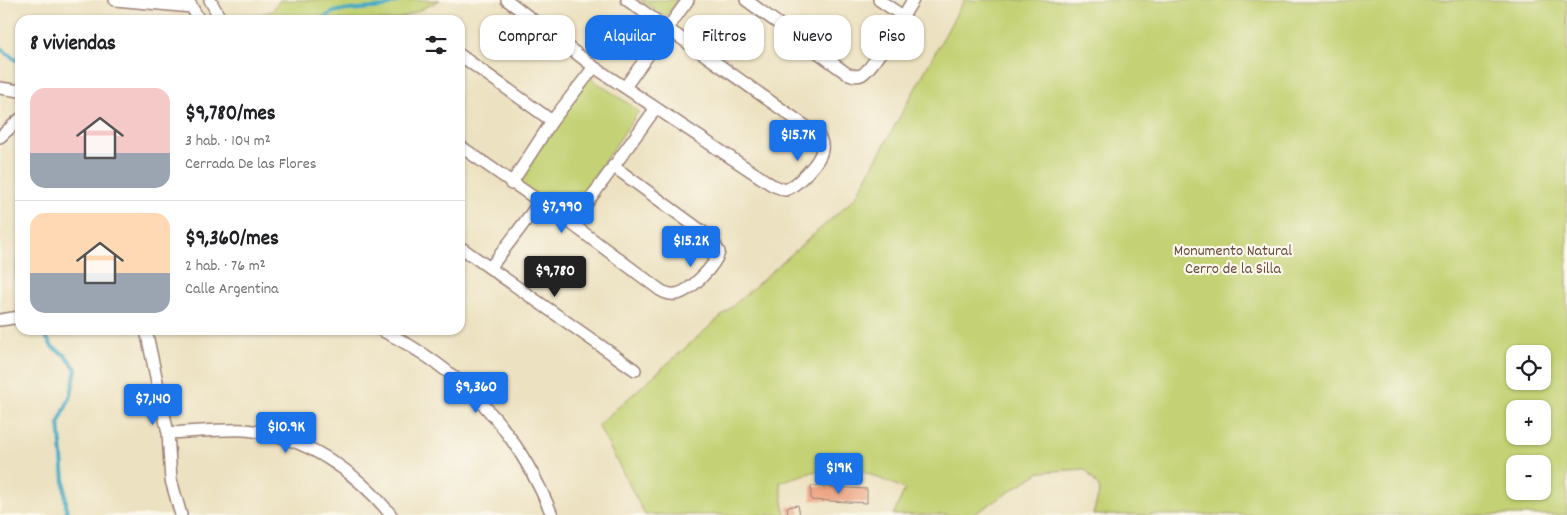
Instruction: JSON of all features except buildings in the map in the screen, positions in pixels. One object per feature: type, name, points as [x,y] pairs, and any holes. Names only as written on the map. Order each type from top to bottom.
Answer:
[{"type":"street","points":[[115,0],[190,3],[196,15]]},
{"type":"street","points":[[210,0],[218,15]]},
{"type":"street","points":[[507,0],[594,67],[772,186],[785,190],[798,183],[820,155],[822,142],[811,128],[674,31]]},
{"type":"street","points":[[627,0],[650,15]]},
{"type":"street","points":[[674,17],[688,0]]},
{"type":"street","points":[[746,0],[846,73],[853,76],[860,75],[866,71],[873,60]]},
{"type":"street","points":[[879,0],[901,15]]},
{"type":"street","points":[[903,15],[914,0]]},
{"type":"street","points":[[465,59],[552,121]]},
{"type":"street","points":[[625,87],[644,60]]},
{"type":"street","points":[[511,184],[552,121],[594,67]]},
{"type":"street","points":[[0,88],[15,90]]},
{"type":"street","points":[[572,224],[656,108]]},
{"type":"street","points":[[0,137],[15,124]]},
{"type":"street","points":[[465,150],[511,184],[572,224],[667,294],[681,292],[713,266],[719,252],[711,238],[613,166]]},
{"type":"street","points":[[490,268],[539,203]]},
{"type":"street","points":[[465,250],[635,370]]},
{"type":"street","points":[[0,320],[15,318]]},
{"type":"street","points":[[147,335],[168,433],[171,480],[181,515]]},
{"type":"street","points":[[389,335],[436,363],[491,411],[533,470],[552,515]]},
{"type":"street","points":[[168,433],[244,430],[281,438],[314,450],[345,469],[377,498],[391,515]]},
{"type":"green space","points":[[280,0],[440,0],[409,15],[257,15],[272,11]]},
{"type":"green space","points":[[640,0],[678,0],[667,15]]},
{"type":"green space","name":"Monumento Natural Cerro de la Silla","points":[[964,0],[1567,0],[1567,515],[1093,515],[1100,489],[1085,469],[1040,472],[973,515],[893,515],[905,489],[842,463],[780,482],[785,515],[645,515],[598,425],[855,198]]},
{"type":"green space","points":[[589,77],[639,111],[566,217],[516,182]]},
{"type":"waterway","points":[[328,15],[336,11],[384,7],[401,0]]},
{"type":"waterway","points":[[0,48],[15,59]]},
{"type":"waterway","points":[[45,335],[52,347],[65,355],[76,369],[71,395],[59,422],[67,515]]}]
